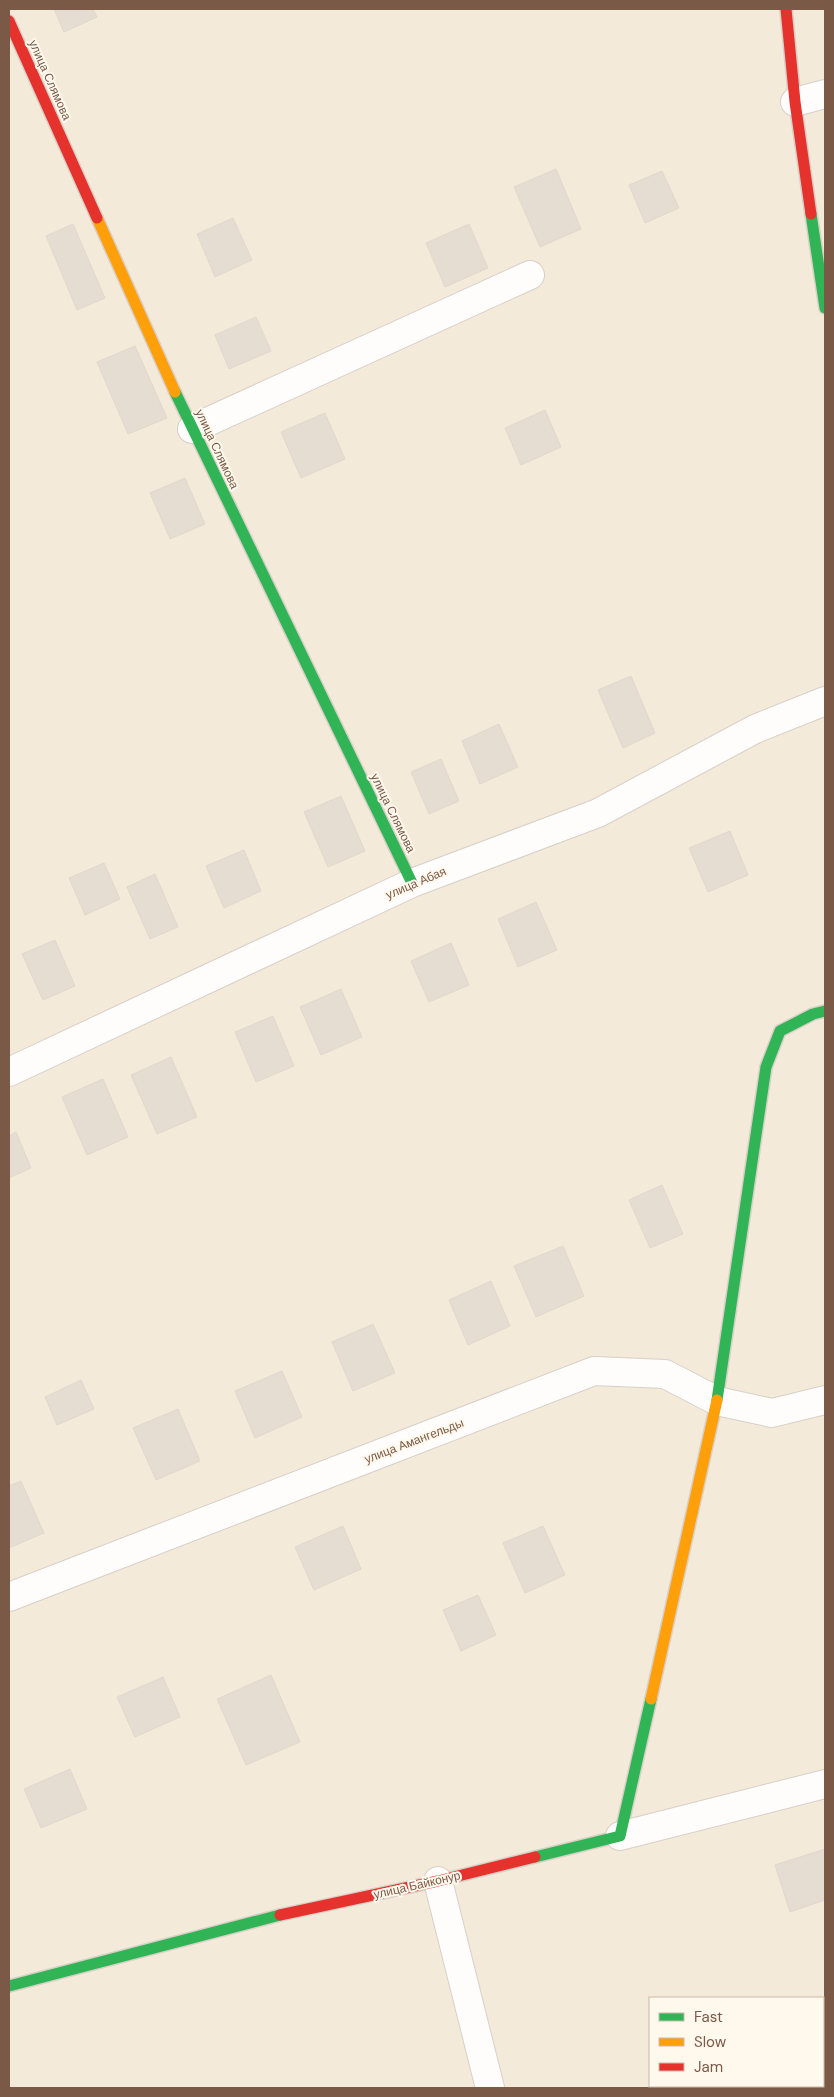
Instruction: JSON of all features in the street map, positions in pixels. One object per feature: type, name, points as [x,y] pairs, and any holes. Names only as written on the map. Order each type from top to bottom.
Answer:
[{"type":"street","points":[[786,9],[795,102],[825,308]]},
{"type":"street","name":"улица Слямова","points":[[9,21],[192,429],[412,884]]},
{"type":"street","points":[[795,102],[825,94]]},
{"type":"street","points":[[192,429],[530,275]]},
{"type":"street","name":"улица Абая","points":[[9,1072],[412,884],[598,813],[755,729],[825,701]]},
{"type":"street","points":[[620,1836],[717,1402],[766,1067],[780,1031],[813,1014],[825,1011]]},
{"type":"street","name":"улица Амангельды","points":[[9,1597],[594,1371],[665,1374],[717,1402],[772,1413],[825,1400]]},
{"type":"street","name":"улица Байконур","points":[[9,1986],[276,1916],[438,1881],[825,1784]]},
{"type":"street","points":[[438,1881],[490,2088]]},
{"type":"shaded area","points":[[9,9],[825,9],[825,2088],[9,2088]]},
{"type":"building","points":[[54,9],[93,9],[97,17],[64,32]]},
{"type":"building","points":[[556,169],[581,229],[540,247],[514,187]]},
{"type":"building","points":[[662,171],[679,208],[645,223],[629,185]]},
{"type":"building","points":[[233,218],[252,260],[215,277],[197,234]]},
{"type":"building","points":[[73,224],[105,298],[77,310],[46,236]]},
{"type":"building","points":[[469,224],[488,268],[445,287],[426,243]]},
{"type":"building","points":[[256,317],[271,351],[229,369],[215,335]]},
{"type":"building","points":[[135,346],[167,418],[128,434],[97,362]]},
{"type":"building","points":[[545,410],[561,447],[521,465],[505,428]]},
{"type":"building","points":[[325,413],[345,459],[301,478],[281,432]]},
{"type":"building","points":[[185,478],[205,524],[170,539],[150,493]]},
{"type":"building","points":[[631,676],[655,733],[623,748],[598,690]]},
{"type":"building","points":[[499,724],[518,767],[480,784],[462,741]]},
{"type":"building","points":[[441,759],[459,801],[429,814],[411,772]]},
{"type":"building","points":[[341,796],[365,851],[328,867],[304,812]]},
{"type":"building","points":[[730,831],[748,875],[708,892],[689,848]]},
{"type":"building","points":[[244,850],[261,891],[224,908],[206,866]]},
{"type":"building","points":[[104,863],[120,899],[85,915],[69,878]]},
{"type":"building","points":[[155,874],[178,927],[150,939],[127,887]]},
{"type":"building","points":[[536,902],[557,950],[518,967],[498,919]]},
{"type":"building","points":[[55,940],[75,986],[43,1000],[22,954]]},
{"type":"building","points":[[451,943],[469,985],[429,1002],[411,961]]},
{"type":"building","points":[[341,989],[362,1037],[321,1055],[300,1007]]},
{"type":"building","points":[[273,1016],[294,1066],[256,1082],[235,1032]]},
{"type":"building","points":[[171,1057],[197,1117],[157,1134],[131,1075]]},
{"type":"building","points":[[103,1079],[128,1137],[87,1155],[62,1097]]},
{"type":"building","points":[[16,1132],[31,1168],[9,1178],[9,1136]]},
{"type":"building","points":[[662,1185],[683,1234],[650,1248],[629,1200]]},
{"type":"building","points":[[563,1246],[584,1296],[536,1317],[514,1266]]},
{"type":"building","points":[[491,1281],[510,1326],[468,1345],[449,1300]]},
{"type":"building","points":[[373,1324],[395,1373],[353,1391],[332,1342]]},
{"type":"building","points":[[282,1371],[302,1417],[255,1438],[235,1391]]},
{"type":"building","points":[[81,1380],[94,1409],[57,1425],[45,1397]]},
{"type":"building","points":[[178,1409],[200,1461],[156,1480],[133,1428]]},
{"type":"building","points":[[21,1481],[44,1533],[9,1548],[9,1486]]},
{"type":"building","points":[[343,1526],[361,1569],[314,1590],[295,1547]]},
{"type":"building","points":[[543,1526],[565,1575],[525,1593],[503,1543]]},
{"type":"building","points":[[478,1595],[496,1635],[461,1651],[443,1610]]},
{"type":"building","points":[[271,1675],[300,1742],[246,1765],[217,1699]]},
{"type":"building","points":[[163,1677],[180,1717],[135,1737],[117,1697]]},
{"type":"building","points":[[70,1769],[87,1809],[41,1828],[24,1789]]},
{"type":"building","points":[[825,1849],[825,1900],[790,1912],[775,1865]]},
{"type":"building","points":[[739,2087],[762,2087],[762,2088],[735,2088]]},
{"type":"traffic: fast","points":[[811,214],[825,308]]},
{"type":"traffic: fast","points":[[175,392],[412,883]]},
{"type":"traffic: fast","points":[[717,1400],[766,1067],[780,1031],[813,1014],[825,1011]]},
{"type":"traffic: fast","points":[[535,1857],[620,1836],[651,1699]]},
{"type":"traffic: fast","points":[[9,1986],[280,1915]]},
{"type":"traffic: slow","points":[[97,218],[175,392]]},
{"type":"traffic: slow","points":[[651,1699],[717,1400]]},
{"type":"traffic: jam","points":[[786,9],[795,102],[811,214]]},
{"type":"traffic: jam","points":[[9,21],[97,218]]},
{"type":"traffic: jam","points":[[280,1915],[438,1881],[535,1857]]}]
